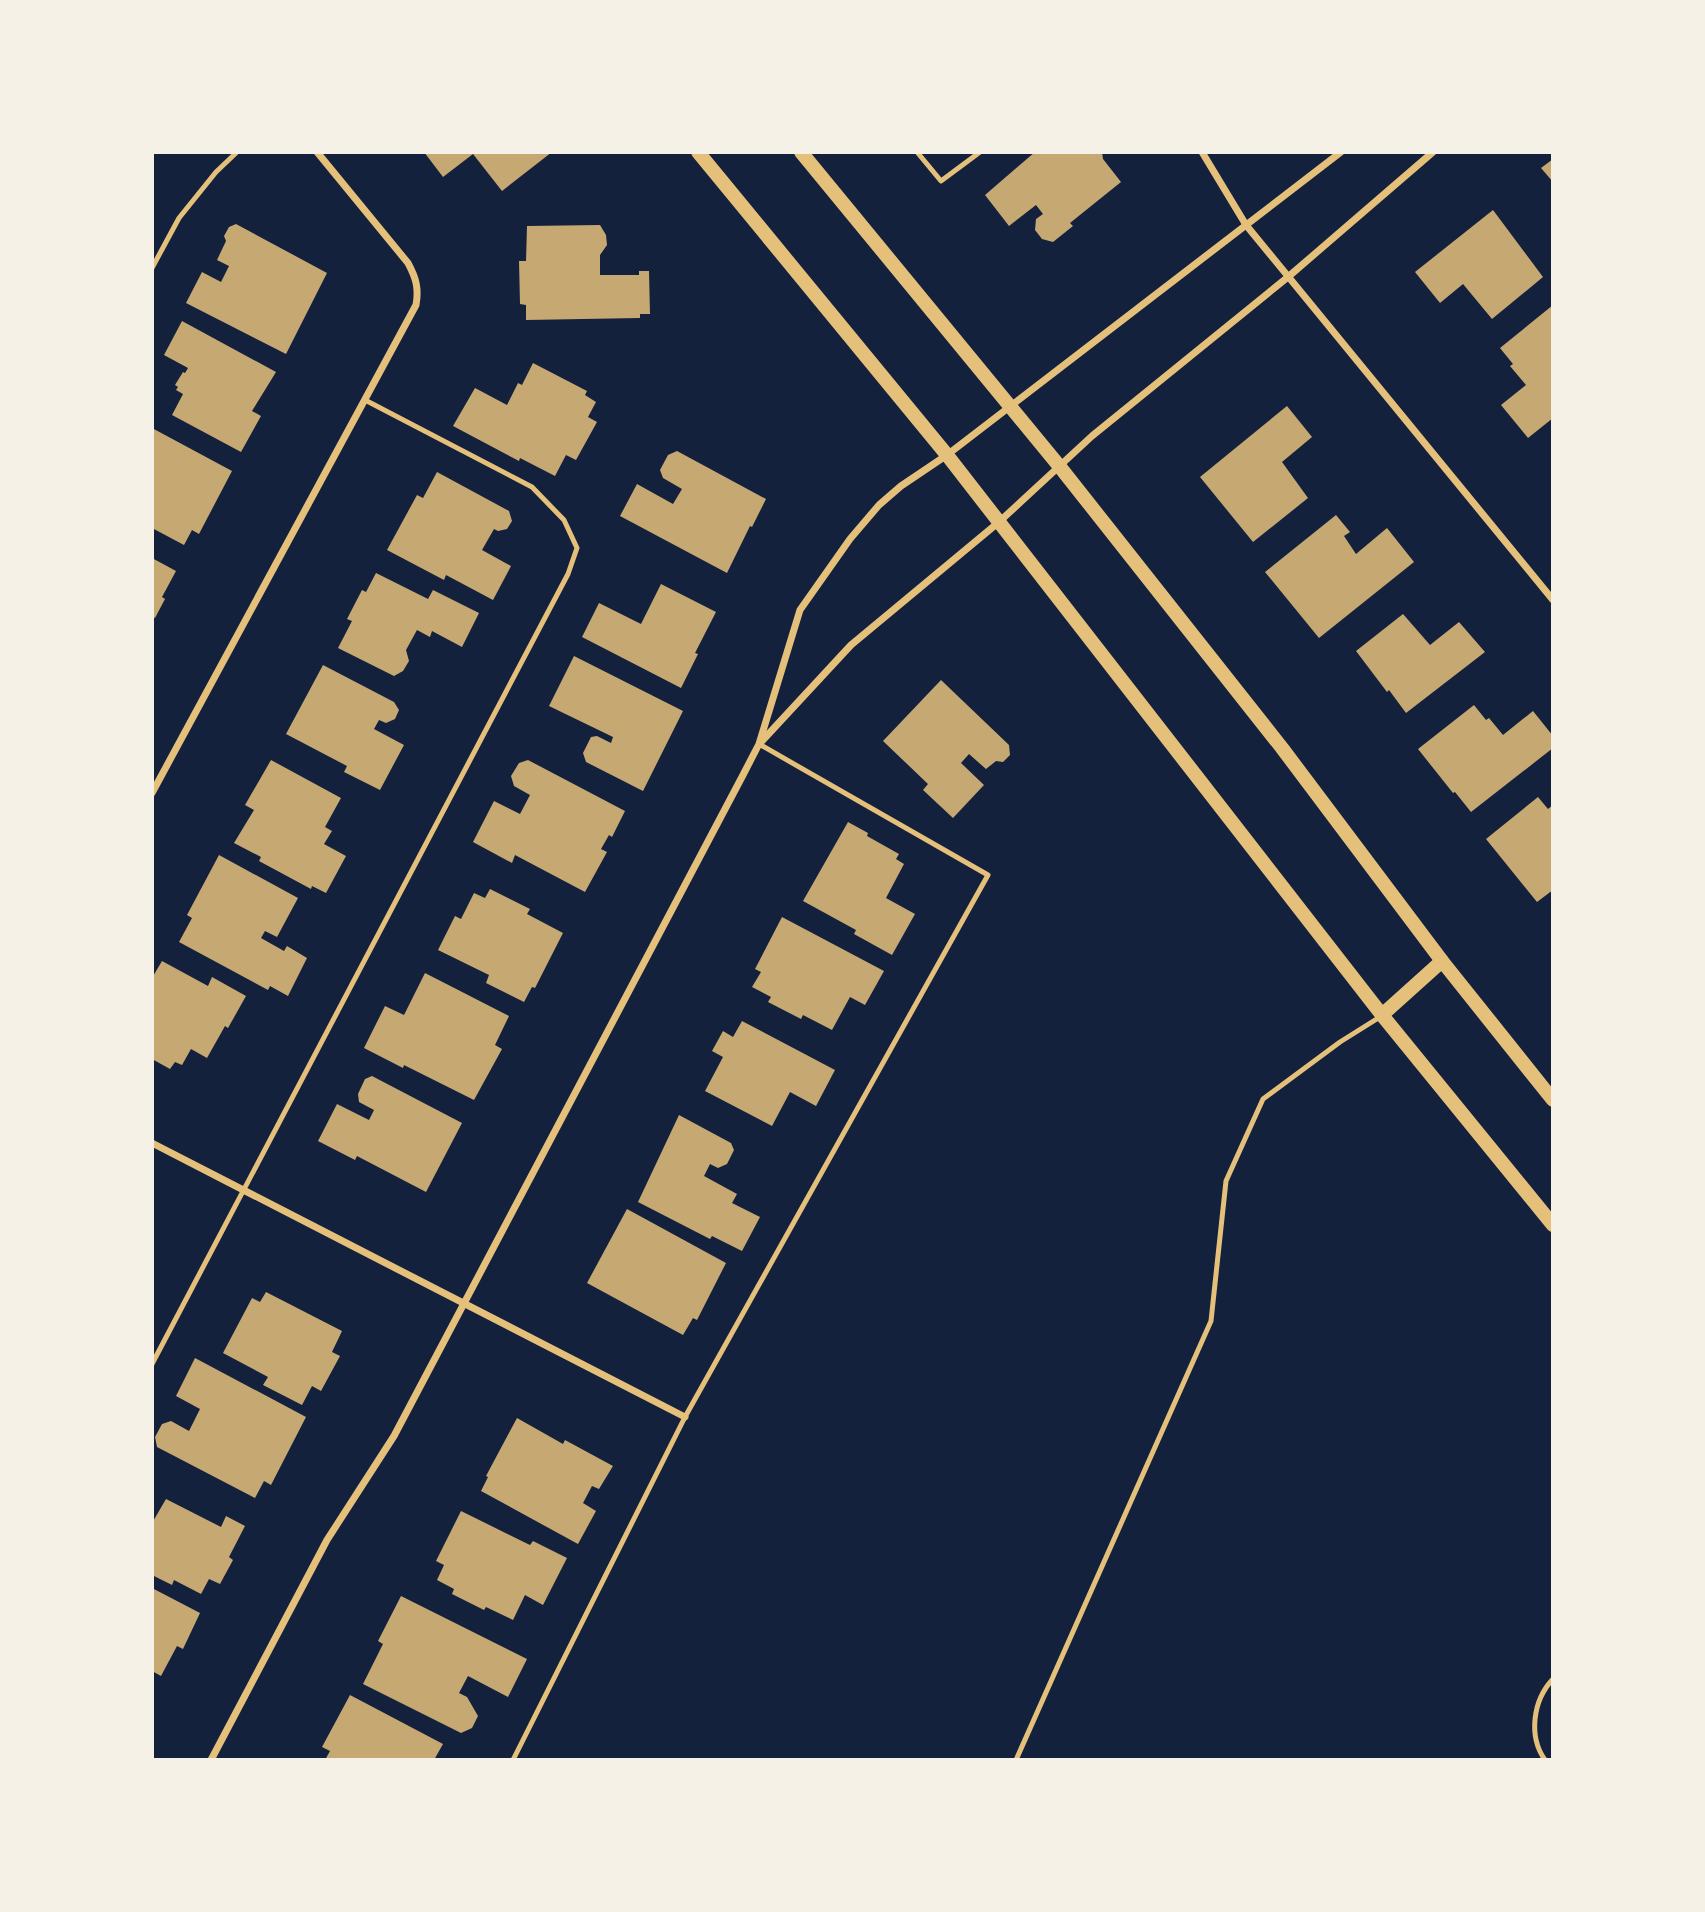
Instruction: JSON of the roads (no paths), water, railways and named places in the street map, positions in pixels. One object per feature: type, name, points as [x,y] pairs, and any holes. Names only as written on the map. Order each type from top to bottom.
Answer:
[{"type":"main road","points":[[698,152],[947,455],[1382,1015],[1553,1224]]},
{"type":"main road","points":[[801,152],[1060,467],[1282,748],[1442,961],[1553,1100]]},
{"type":"main road","points":[[1382,1015],[1442,961]]},
{"type":"street","points":[[152,793],[416,305],[418,291],[415,276],[408,263],[317,152]]},
{"type":"street","points":[[1202,152],[1246,225],[1553,600]]},
{"type":"street","points":[[211,1760],[327,1540],[394,1436],[759,744],[800,610],[850,539],[879,505],[901,486],[947,455],[1341,152]]},
{"type":"street","points":[[759,744],[851,645],[956,555],[999,522],[1092,436],[1288,277],[1433,152]]},
{"type":"street","points":[[152,1143],[685,1417]]},
{"type":"lane","points":[[152,268],[179,219],[216,172],[237,152]]},
{"type":"lane","points":[[917,152],[941,181],[979,152]]},
{"type":"lane","points":[[152,1364],[568,574],[577,548],[564,520],[532,487],[365,400]]},
{"type":"lane","points":[[513,1760],[685,1417],[988,875],[759,744]]},
{"type":"lane","points":[[1016,1760],[1211,1321],[1226,1181],[1263,1099],[1340,1042],[1382,1015]]},
{"type":"lane","points":[[1545,1760],[1535,1731],[1537,1705],[1553,1679]]}]
